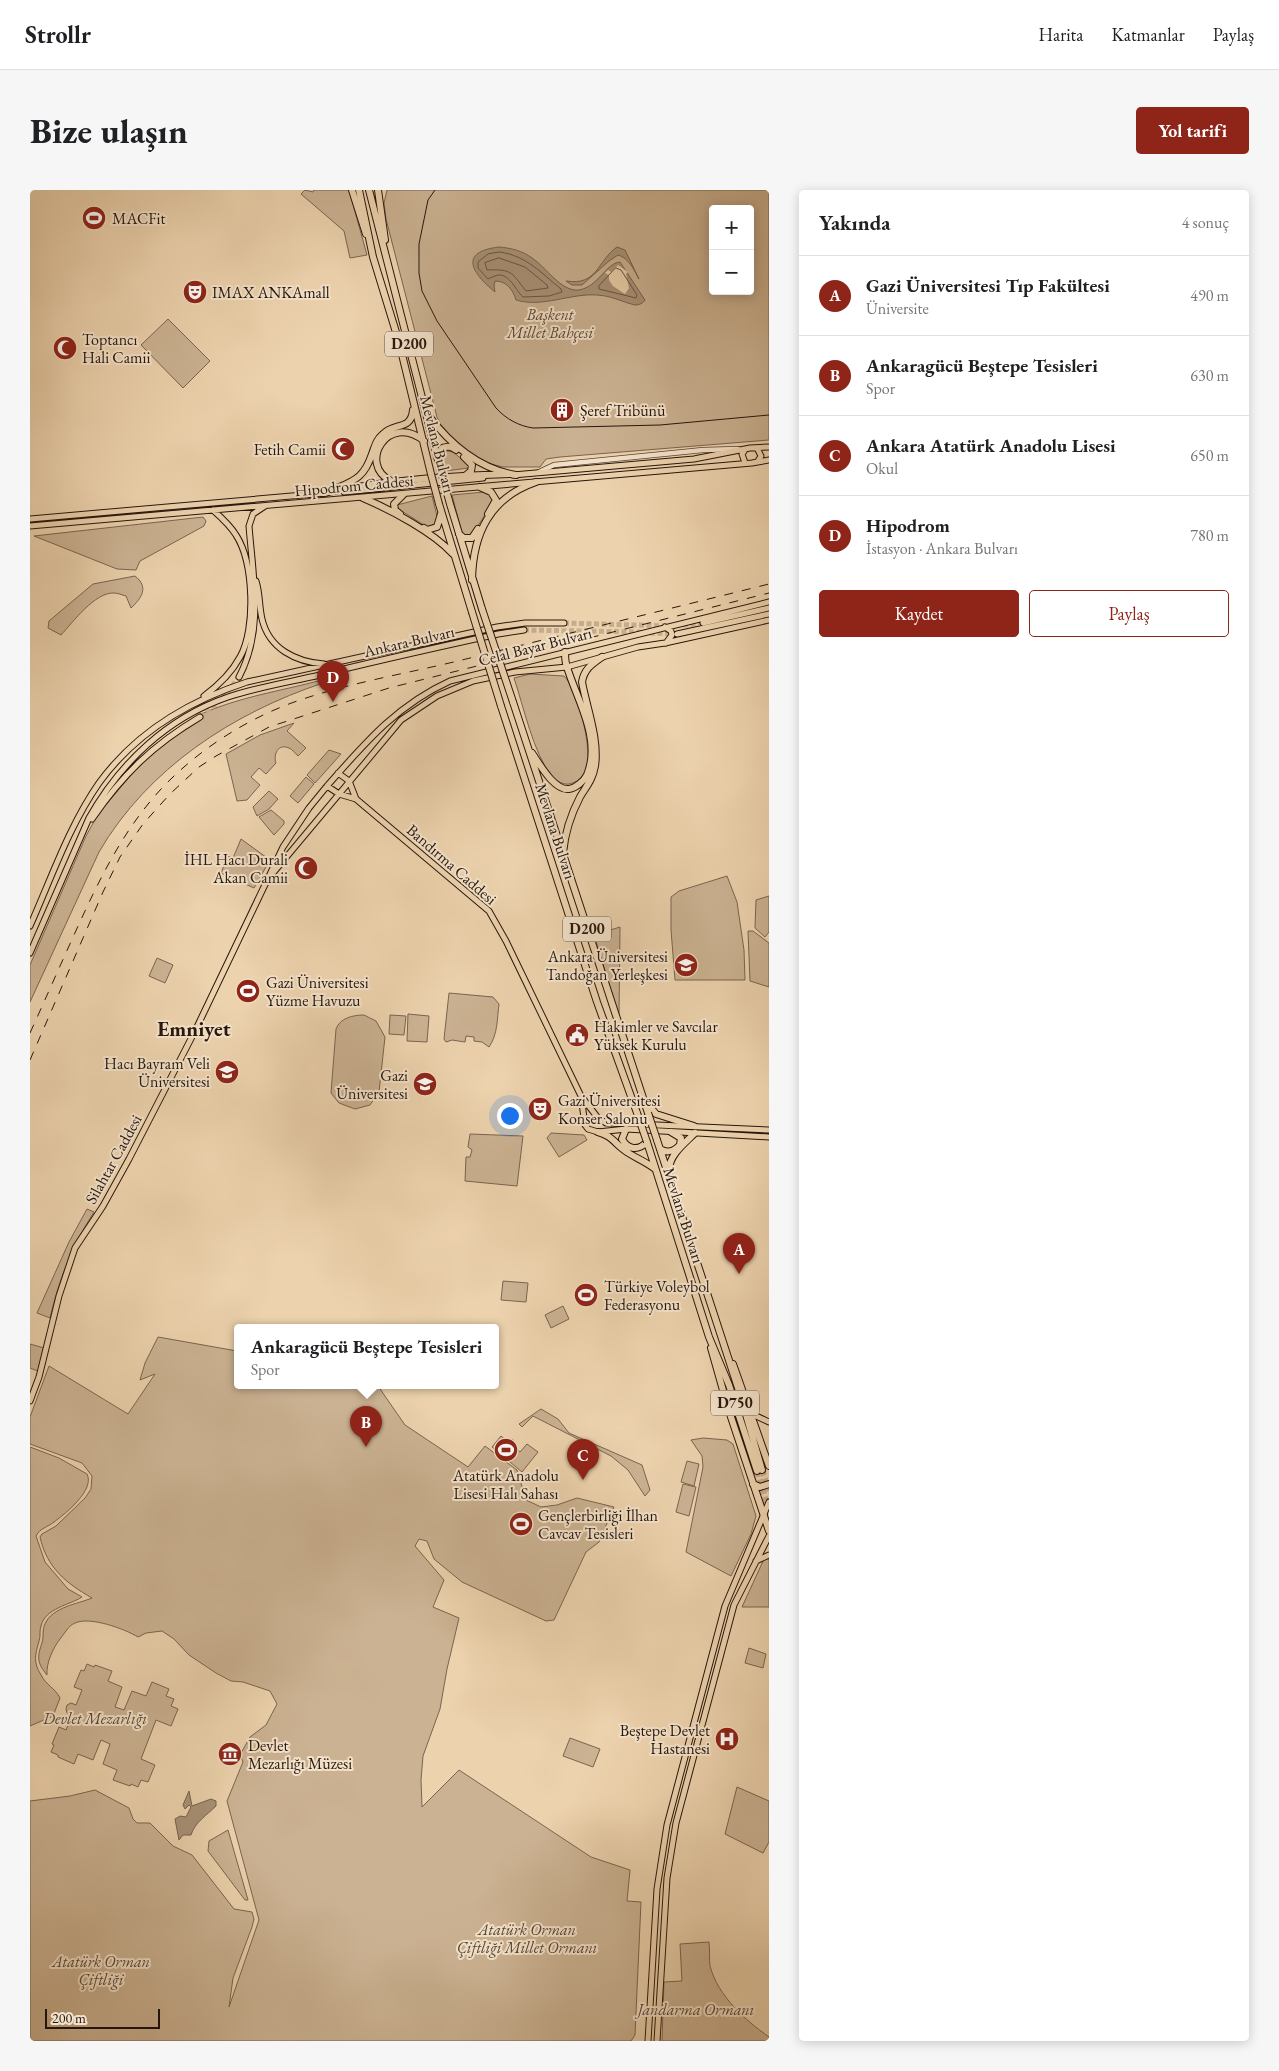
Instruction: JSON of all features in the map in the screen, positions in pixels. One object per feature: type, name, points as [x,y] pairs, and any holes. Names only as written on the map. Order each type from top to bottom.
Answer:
[{"type":"highway","points":[[352,190],[373,256]]},
{"type":"highway","name":"Mevlana Bulvarı","points":[[359,190],[373,256],[399,342],[439,504],[501,706],[597,1002],[647,1142],[709,1337],[760,1470]]},
{"type":"highway","name":"Mevlana Bulvarı","points":[[369,190],[457,531],[740,1394],[760,1470]]},
{"type":"highway","points":[[378,190],[390,276]]},
{"type":"highway","points":[[380,204],[384,190]]},
{"type":"highway","points":[[323,494],[357,479],[364,472],[377,440],[389,430],[411,421],[414,403]]},
{"type":"highway","points":[[426,412],[449,440],[473,459],[492,468],[513,474]]},
{"type":"highway","points":[[391,481],[382,474],[376,460],[377,452],[385,439],[394,433],[402,431],[416,435],[424,441]]},
{"type":"highway","points":[[437,457],[442,448],[452,447],[472,465],[471,471],[466,475]]},
{"type":"highway","points":[[323,494],[391,481],[466,475],[513,474]]},
{"type":"highway","points":[[472,580],[475,548],[483,528],[509,494],[518,488],[536,482]]},
{"type":"highway","points":[[457,531],[464,538],[472,538],[495,503],[493,494],[480,487]]},
{"type":"highway","points":[[403,495],[394,504],[395,510],[427,530],[437,527],[442,513]]},
{"type":"highway","points":[[363,498],[384,507],[429,534],[454,554]]},
{"type":"highway","points":[[527,746],[551,780],[560,787],[570,789],[585,779],[590,768],[591,744],[577,692],[567,667],[565,652]]},
{"type":"highway","points":[[563,857],[565,833],[569,820],[590,783],[595,767],[596,744],[582,682],[583,676],[591,664],[602,657]]},
{"type":"highway","points":[[641,1095],[656,1114],[695,1129],[669,1165],[669,1177]]},
{"type":"highway","points":[[626,1130],[622,1139],[629,1147],[634,1149],[640,1148],[647,1142]]},
{"type":"highway","points":[[598,1132],[611,1137],[623,1149],[646,1161],[655,1169]]},
{"type":"highway","points":[[660,1149],[670,1152],[680,1145],[681,1138],[672,1132]]},
{"type":"highway","name":"D200","points":[[709,1337],[715,1366],[769,1530]]},
{"type":"highway","points":[[726,1355],[736,1369],[769,1466]]},
{"type":"highway","points":[[753,1484],[760,1487],[769,1484]]},
{"type":"main road","name":"Hipodrom Caddesi","points":[[30,519],[323,494],[513,474],[694,458],[769,447]]},
{"type":"main road","points":[[757,448],[761,456],[758,461]]},
{"type":"main road","points":[[745,450],[742,454],[745,463]]},
{"type":"main road","name":"Hipodrom Caddesi","points":[[30,526],[267,504],[403,495],[769,460]]},
{"type":"main road","points":[[238,677],[244,667],[254,633],[256,616],[249,526],[253,514],[267,504]]},
{"type":"main road","points":[[194,703],[230,673],[241,656],[248,639],[250,597],[246,558],[237,536],[227,522],[213,510]]},
{"type":"main road","points":[[254,572],[262,620],[272,639],[286,653],[298,659],[312,663],[332,664]]},
{"type":"main road","name":"Celal Bayar Bulvarı","points":[[338,773],[377,731],[414,699],[450,680],[769,602]]},
{"type":"main road","points":[[703,623],[769,608]]},
{"type":"main road","points":[[677,634],[769,614]]},
{"type":"main road","name":"Celal Bayar Bulvarı","points":[[349,781],[401,720],[420,706],[456,688],[498,676],[533,669],[567,667],[638,647],[665,643],[769,620]]},
{"type":"main road","name":"Ankara Bulvarı","points":[[30,926],[71,833],[99,784],[120,758],[142,737],[194,703],[247,682],[483,630],[518,624],[564,623]]},
{"type":"main road","points":[[664,627],[671,632],[670,639],[665,643]]},
{"type":"main road","name":"Ankara Bulvarı","points":[[30,953],[82,834],[99,800],[127,762],[154,738],[202,708],[248,691],[485,636],[524,630]]},
{"type":"main road","points":[[82,834],[108,796],[133,767],[171,735],[200,717]]},
{"type":"main road","points":[[327,786],[338,773],[349,781]]},
{"type":"main road","name":"Silahtar Caddesi","points":[[265,882],[349,781]]},
{"type":"main road","name":"Bandırma Caddesi","points":[[349,781],[356,800]]},
{"type":"main road","name":"Silahtar Caddesi","points":[[30,1401],[39,1376],[59,1296],[75,1248],[103,1206],[129,1159],[196,1029],[265,882],[294,830],[327,786]]},
{"type":"main road","name":"Bandırma Caddesi","points":[[327,786],[339,794],[356,800],[489,911],[506,941],[581,1096],[598,1118]]},
{"type":"main road","name":"Bandırma Caddesi","points":[[581,1096],[585,1125]]},
{"type":"main road","points":[[769,1130],[695,1129],[672,1132],[626,1130],[598,1132],[588,1129],[585,1125],[590,1118],[598,1118],[606,1123],[666,1125],[695,1129],[769,1137]]},
{"type":"main road","points":[[752,1414],[769,1422]]},
{"type":"main road","points":[[648,2041],[657,1889],[667,1825],[725,1606],[769,1502]]},
{"type":"main road","points":[[657,2041],[667,1878],[676,1823],[734,1605],[769,1536]]},
{"type":"main road","points":[[756,1561],[769,1555]]},
{"type":"green space","points":[[305,190],[313,192],[314,190],[349,190],[367,255],[350,258],[344,231],[301,194]]},
{"type":"green space","name":"Başkent Millet Bahçesi","points":[[387,190],[769,190],[769,440],[560,457],[546,459],[540,467],[503,467],[482,462],[454,440],[441,425],[437,417],[386,219],[384,203]]},
{"type":"green space","points":[[168,319],[210,361],[183,388],[141,345]]},
{"type":"green space","points":[[447,451],[453,452],[469,465],[468,468],[446,471],[442,457]]},
{"type":"green space","points":[[487,492],[494,499],[492,504],[472,535],[467,536],[462,533],[452,495]]},
{"type":"green space","points":[[432,496],[437,516],[435,524],[427,527],[397,508],[397,505]]},
{"type":"green space","points":[[203,517],[206,521],[204,526],[140,561],[136,570],[117,569],[34,536]]},
{"type":"green space","points":[[135,576],[143,588],[141,596],[131,608],[126,596],[116,593],[107,594],[92,602],[61,635],[48,628],[49,621],[93,584]]},
{"type":"green space","points":[[530,674],[564,676],[574,692],[585,730],[588,763],[584,774],[573,783],[562,783],[552,777],[545,767],[534,743],[514,678]]},
{"type":"green space","points":[[322,680],[323,683],[257,710],[225,728],[196,747],[142,794],[119,822],[99,852],[30,1002],[30,965],[86,836],[98,814],[133,773],[151,755],[201,720],[199,715],[229,703]]},
{"type":"green space","points":[[294,723],[287,731],[306,748],[298,756],[289,748],[279,748],[276,753],[276,763],[266,774],[259,768],[251,777],[260,785],[247,800],[237,801],[226,754],[260,735]]},
{"type":"green space","points":[[329,750],[341,754],[315,783],[307,775]]},
{"type":"green space","points":[[306,777],[314,784],[298,803],[290,796]]},
{"type":"green space","points":[[269,791],[278,799],[269,809],[257,816],[253,807]]},
{"type":"green space","points":[[271,810],[284,821],[284,824],[274,835],[259,817]]},
{"type":"green space","points":[[241,839],[270,860],[254,888],[221,873],[228,856],[233,858]]},
{"type":"green space","points":[[727,876],[737,902],[744,950],[745,980],[675,980],[671,930],[671,897],[679,891]]},
{"type":"green space","points":[[769,896],[769,932],[765,937],[755,928],[756,900]]},
{"type":"green space","points":[[620,927],[619,1016],[594,935]]},
{"type":"green space","points":[[748,931],[753,931],[769,943],[769,987],[750,981]]},
{"type":"green space","points":[[157,958],[173,965],[165,983],[149,976]]},
{"type":"green space","points":[[449,993],[493,997],[499,1004],[496,1032],[489,1047],[482,1042],[474,1041],[474,1037],[466,1036],[465,1042],[452,1040],[446,1042],[444,1039]]},
{"type":"green space","points":[[408,1014],[429,1016],[427,1042],[407,1041]]},
{"type":"green space","points":[[364,1015],[376,1021],[385,1037],[379,1092],[370,1105],[355,1109],[339,1103],[331,1093],[336,1029],[347,1018]]},
{"type":"green space","points":[[390,1015],[406,1016],[404,1035],[389,1034]]},
{"type":"green space","points":[[551,1133],[584,1135],[587,1140],[559,1157],[547,1138]]},
{"type":"green space","points":[[470,1134],[523,1136],[517,1186],[465,1181],[466,1157],[470,1157],[472,1150],[468,1147]]},
{"type":"green space","points":[[87,1209],[94,1212],[79,1237],[67,1263],[50,1318],[37,1313],[69,1242]]},
{"type":"green space","points":[[503,1281],[528,1283],[526,1302],[501,1300]]},
{"type":"green space","points":[[563,1306],[569,1319],[551,1328],[545,1315]]},
{"type":"green space","points":[[158,1337],[234,1350],[234,1389],[380,1389],[405,1425],[468,1467],[485,1446],[517,1470],[526,1500],[541,1507],[557,1505],[577,1498],[614,1507],[599,1542],[586,1552],[554,1620],[546,1621],[462,1582],[434,1559],[427,1541],[419,1539],[415,1546],[444,1580],[433,1607],[459,1618],[440,1709],[423,1756],[421,1780],[422,1807],[459,1770],[591,1857],[630,1870],[627,1901],[641,1902],[635,2035],[631,2041],[30,2041],[30,1801],[70,1796],[95,1790],[129,1808],[133,1819],[137,1823],[150,1823],[173,1846],[192,1855],[234,1909],[252,1912],[254,1919],[233,1978],[229,2007],[259,1920],[227,1801],[243,1762],[240,1755],[250,1737],[266,1725],[277,1704],[270,1691],[243,1682],[231,1681],[216,1673],[189,1655],[174,1639],[162,1631],[146,1633],[138,1637],[125,1630],[98,1622],[81,1621],[68,1628],[53,1651],[47,1675],[41,1667],[39,1660],[44,1626],[48,1618],[59,1610],[92,1598],[74,1587],[59,1574],[47,1558],[40,1537],[56,1526],[85,1498],[91,1489],[92,1476],[82,1463],[30,1444],[30,1417],[49,1366],[128,1414],[155,1374],[140,1380],[145,1363]]},
{"type":"green space","points":[[30,1344],[44,1348],[38,1371],[30,1368]]},
{"type":"green space","points":[[541,1409],[558,1419],[569,1433],[642,1465],[650,1490],[645,1496],[628,1470],[611,1456],[533,1416],[522,1427],[519,1424]]},
{"type":"green space","points":[[501,1436],[520,1452],[527,1444],[538,1452],[522,1472],[492,1447]]},
{"type":"green space","points":[[703,1438],[727,1440],[733,1444],[756,1516],[751,1534],[731,1576],[686,1552],[703,1467],[702,1456],[691,1440]]},
{"type":"green space","points":[[30,1447],[59,1458],[87,1474],[88,1480],[87,1487],[78,1501],[36,1536],[45,1562],[68,1589],[82,1597],[58,1608],[43,1620],[40,1628],[36,1662],[43,1678],[60,1698],[53,1716],[30,1726]]},
{"type":"green space","points":[[687,1461],[699,1464],[694,1486],[681,1482]]},
{"type":"green space","points":[[683,1484],[696,1487],[689,1516],[676,1512]]},
{"type":"green space","points":[[764,1559],[769,1559],[769,1607],[742,1607]]},
{"type":"green space","points":[[749,1648],[766,1654],[763,1668],[745,1663]]},
{"type":"green space","name":"Devlet Mezarlığı","points":[[87,1664],[112,1671],[108,1681],[122,1687],[115,1707],[124,1710],[132,1691],[146,1696],[152,1682],[169,1689],[166,1696],[174,1699],[171,1706],[178,1709],[171,1726],[156,1720],[141,1759],[155,1765],[148,1782],[141,1780],[138,1787],[113,1780],[117,1770],[103,1764],[110,1744],[101,1740],[93,1760],[78,1754],[74,1764],[51,1752],[59,1727],[66,1730],[72,1715],[67,1713],[67,1705],[71,1703],[76,1705],[82,1690],[74,1687],[81,1670],[84,1671]]},
{"type":"green space","points":[[570,1738],[600,1749],[593,1767],[563,1756]]},
{"type":"green space","points":[[737,1787],[769,1801],[769,1842],[763,1853],[725,1834]]},
{"type":"green space","points":[[228,1830],[248,1900],[245,1900],[208,1851],[209,1841]]},
{"type":"green space","name":"Jandarma Ormanı","points":[[709,1942],[710,1966],[719,1987],[742,2015],[769,2037],[769,2041],[662,2041],[664,1982],[682,1981],[680,1944]]},
{"type":"water","points":[[499,247],[517,250],[528,256],[560,283],[572,290],[586,288],[597,280],[610,266],[620,262],[645,300],[641,304],[635,305],[608,297],[587,295],[536,302],[516,300],[506,284],[495,281],[495,292],[475,271],[474,258],[478,253]]},
{"type":"water","points":[[617,247],[625,250],[639,279],[628,262],[618,255],[582,285],[572,285],[566,281],[577,282],[591,276]]},
{"type":"water","points":[[189,1791],[192,1806],[211,1799],[216,1801],[216,1806],[198,1822],[191,1835],[183,1835],[179,1840],[175,1819],[180,1816],[186,1817],[191,1807],[189,1805],[185,1809],[183,1805]]},
{"type":"pier","points":[[618,265],[628,272],[626,274],[629,288],[625,294],[613,286],[609,280],[609,275],[605,273],[608,270],[611,272]]},
{"type":"tunnel","points":[[564,623],[670,626]]},
{"type":"tunnel","points":[[683,625],[703,623]]},
{"type":"tunnel","points":[[524,630],[641,632]]},
{"type":"tunnel","points":[[650,633],[677,634]]},
{"type":"tunnel","points":[[200,717],[223,698],[239,677]]},
{"type":"tunnel","points":[[762,1470],[769,1491]]},
{"type":"tunnel","points":[[757,1471],[769,1511]]},
{"type":"tram line","points":[[435,190],[428,200],[419,244],[419,273],[422,291],[437,321],[496,408],[508,419],[523,426],[533,428],[660,425],[769,415]]},
{"type":"railway","points":[[30,1033],[92,896],[123,839],[162,788],[177,773],[227,735],[264,714],[323,693],[769,584]]},
{"type":"railway","points":[[30,1060],[120,857],[143,824],[170,794],[199,767],[216,756],[269,727],[389,688],[769,593]]},
{"type":"place","name":"MACFit","points":[[94,218]]},
{"type":"place","name":"IMAX ANKAmall","points":[[195,292]]},
{"type":"place","name":"Toptancı Hali Camii","points":[[65,348]]},
{"type":"place","name":"Şeref Tribünü","points":[[562,410]]},
{"type":"place","name":"Fetih Camii","points":[[343,449]]},
{"type":"place","name":"Hipodrom","points":[[333,702]]},
{"type":"place","name":"İHL Hacı Durali Akan Camii","points":[[306,868]]},
{"type":"place","name":"Ankara Üniversitesi Tandoğan Yerleşkesi","points":[[686,965]]},
{"type":"place","name":"Gazi Üniversitesi Yüzme Havuzu","points":[[248,991]]},
{"type":"place","name":"Hakimler ve Savcılar Yüksek Kurulu","points":[[577,1035]]},
{"type":"place","name":"Hacı Bayram Veli Üniversitesi","points":[[227,1072]]},
{"type":"place","name":"Gazi Üniversitesi","points":[[425,1084]]},
{"type":"place","name":"Gazi Üniversitesi Konser Salonu","points":[[540,1109]]},
{"type":"place","name":"Gazi Üniversitesi Tıp Fakültesi","points":[[739,1274]]},
{"type":"place","name":"Türkiye Voleybol Federasyonu","points":[[586,1295]]},
{"type":"place","name":"Ankaragücü Beştepe Tesisleri","points":[[366,1447]]},
{"type":"place","name":"Atatürk Anadolu Lisesi Halı Sahası","points":[[506,1450]]},
{"type":"place","name":"Ankara Atatürk Anadolu Lisesi","points":[[583,1480]]},
{"type":"place","name":"Gençlerbirliği İlhan Cavcav Tesisleri","points":[[521,1524]]},
{"type":"place","name":"Beştepe Devlet Hastanesi","points":[[727,1739]]},
{"type":"place","name":"Devlet Mezarlığı Müzesi","points":[[230,1754]]},
{"type":"district","name":"Emniyet","points":[[194,1029]]},
{"type":"park label","name":"Atatürk Orman Çiftliği Millet Ormanı","points":[[527,1938]]},
{"type":"park label","name":"Atatürk Orman Çiftliği","points":[[101,1970]]}]
